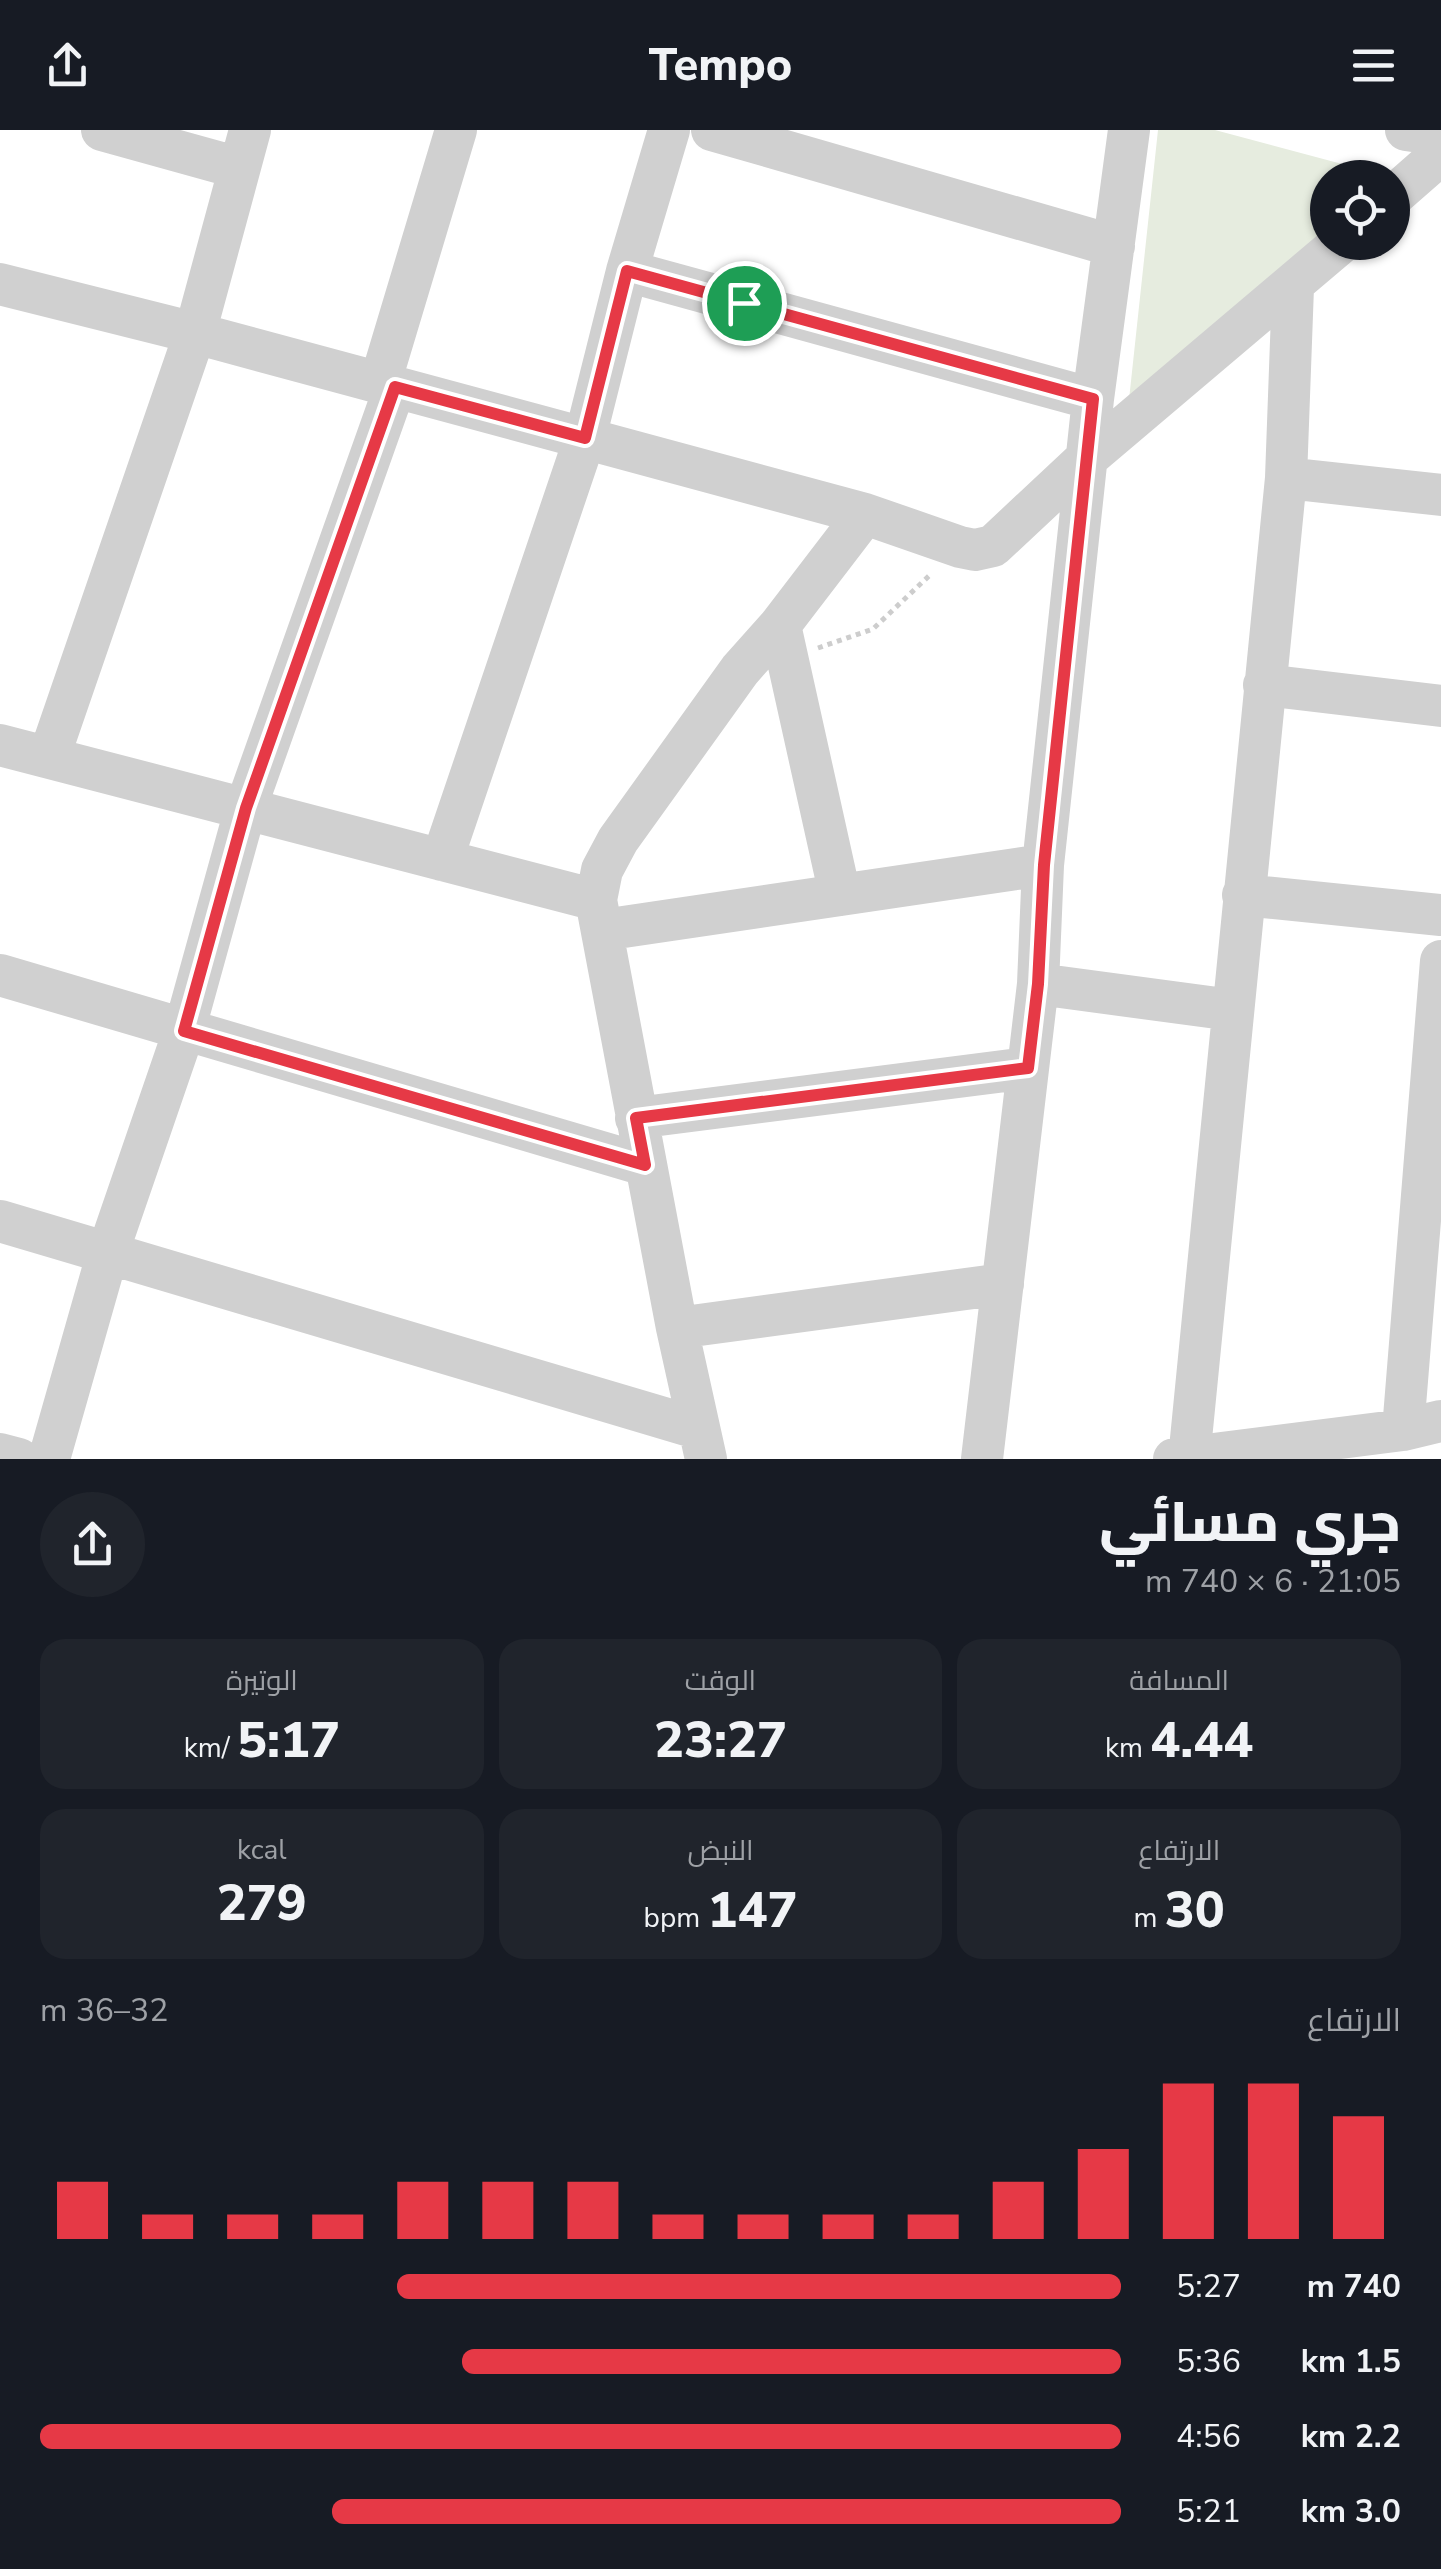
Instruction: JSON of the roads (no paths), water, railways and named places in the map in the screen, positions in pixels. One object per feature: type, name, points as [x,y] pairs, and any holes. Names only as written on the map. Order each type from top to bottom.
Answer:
[{"type":"street","points":[[49,758],[195,333],[244,149],[102,130]]},
{"type":"street","points":[[49,1459],[108,1252],[184,1031],[246,808],[388,385],[456,130]]},
{"type":"street","points":[[442,860],[585,438],[668,130]]},
{"type":"street","points":[[712,130],[1114,246]]},
{"type":"street","points":[[982,1459],[1038,984],[1044,865],[1093,399],[1130,130]]},
{"type":"street","points":[[1406,130],[1441,135]]},
{"type":"street","points":[[1410,182],[1441,154]]},
{"type":"street","points":[[0,284],[865,514],[975,550],[992,546],[1087,458],[1322,260]]},
{"type":"street","points":[[627,271],[1093,399]]},
{"type":"street","points":[[1293,286],[1286,478],[1184,1458],[1422,1425],[1441,960]]},
{"type":"street","points":[[1286,478],[1441,496]]},
{"type":"street","points":[[702,1444],[645,1165],[600,915],[602,870],[618,840],[740,670],[784,642],[865,514]]},
{"type":"street","points":[[784,642],[840,895]]},
{"type":"street","points":[[1264,685],[1441,706]]},
{"type":"street","points":[[0,745],[442,860],[600,915],[840,895],[1044,865]]},
{"type":"street","points":[[1243,895],[1441,916]]},
{"type":"street","points":[[0,975],[645,1165]]},
{"type":"street","points":[[1038,984],[1232,1010]]},
{"type":"street","points":[[636,1118],[1028,1068]]},
{"type":"street","points":[[0,1221],[108,1252],[702,1444]]},
{"type":"street","points":[[677,1328],[1003,1284]]},
{"type":"street","points":[[0,1454],[18,1459]]}]
